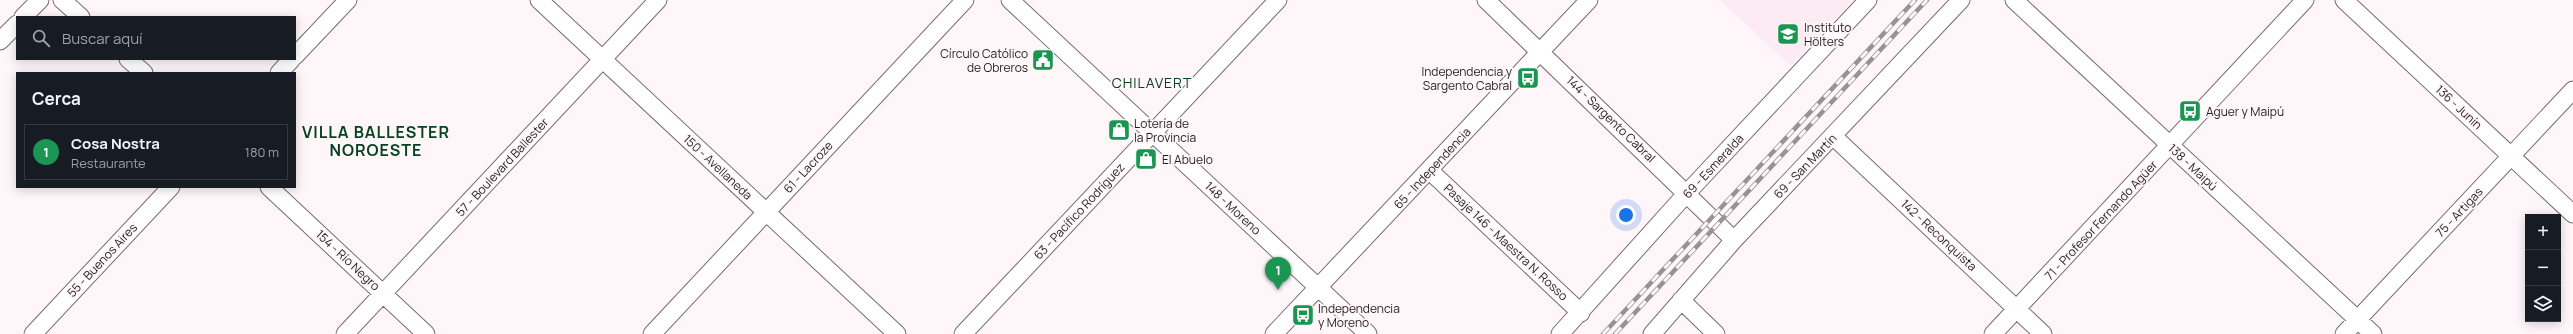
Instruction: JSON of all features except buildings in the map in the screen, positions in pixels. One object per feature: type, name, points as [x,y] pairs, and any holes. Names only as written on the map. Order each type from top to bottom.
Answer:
[{"type":"street","points":[[25,16],[40,0]]},
{"type":"street","points":[[62,0],[80,16]]},
{"type":"street","points":[[296,55],[348,0]]},
{"type":"street","name":"150 - Avellaneda","points":[[539,0],[897,334]]},
{"type":"street","name":"57 - Boulevard Ballester","points":[[345,334],[658,0]]},
{"type":"street","name":"61 - Lacroze","points":[[652,334],[965,0]]},
{"type":"street","name":"148 - Moreno","points":[[1010,0],[1368,334]]},
{"type":"street","name":"63 - Pacífico Rodríguez","points":[[963,334],[1278,0]]},
{"type":"street","name":"144 - Sargento Cabral","points":[[1486,0],[1734,240]]},
{"type":"street","name":"65 - Independencia","points":[[1274,334],[1430,171],[1589,0]]},
{"type":"street","name":"69 - Esmeralda","points":[[1560,334],[1581,313],[1687,193],[1868,0]]},
{"type":"street","name":"69 - San Martín","points":[[1652,334],[1734,240],[1834,137],[1961,0]]},
{"type":"street","name":"138 - Maipú","points":[[2014,0],[2373,334]]},
{"type":"street","name":"71 - Profesor Fernando Agüer","points":[[1993,334],[2171,146],[2305,0]]},
{"type":"street","name":"136 - Junín","points":[[2344,0],[2573,214]]},
{"type":"street","points":[[0,41],[16,25]]},
{"type":"street","points":[[129,60],[143,72]]},
{"type":"street","points":[[279,72],[291,60]]},
{"type":"street","name":"75 - Artigas","points":[[2344,334],[2573,90]]},
{"type":"street","name":"142 - Reconquista","points":[[1834,137],[2043,334]]},
{"type":"street","name":"Pasaje 146 - Maestra N. Rosso","points":[[1430,171],[1581,313]]},
{"type":"street","name":"55 - Buenos Aires","points":[[33,334],[169,188]]},
{"type":"street","name":"154 - Río Negro","points":[[270,188],[384,293],[426,334]]},
{"type":"street","points":[[1681,300],[1716,334]]},
{"type":"shaded area","name":"Instituto Hölters","points":[[1720,0],[1849,0],[1851,2],[1790,66]]},
{"type":"railway","points":[[1603,334],[1915,0]]},
{"type":"railway","points":[[1615,334],[1927,0]]},
{"type":"place","name":"Instituto Hölters","points":[[1788,34]]},
{"type":"place","name":"Círculo Católico de Obreros","points":[[1043,60]]},
{"type":"place","name":"Independencia y Sargento Cabral","points":[[1528,78]]},
{"type":"place","name":"Aguer y Maipú","points":[[2190,111]]},
{"type":"place","name":"Lotería de la Provincia","points":[[1119,130]]},
{"type":"place","name":"El Abuelo","points":[[1146,159]]},
{"type":"place","name":"Cosa Nostra","points":[[1278,290]]},
{"type":"place","name":"Independencia y Moreno","points":[[1303,315]]},
{"type":"district","name":"CHILAVERT","points":[[1152,82]]},
{"type":"district","name":"VILLA BALLESTER NOROESTE","points":[[376,141]]}]
